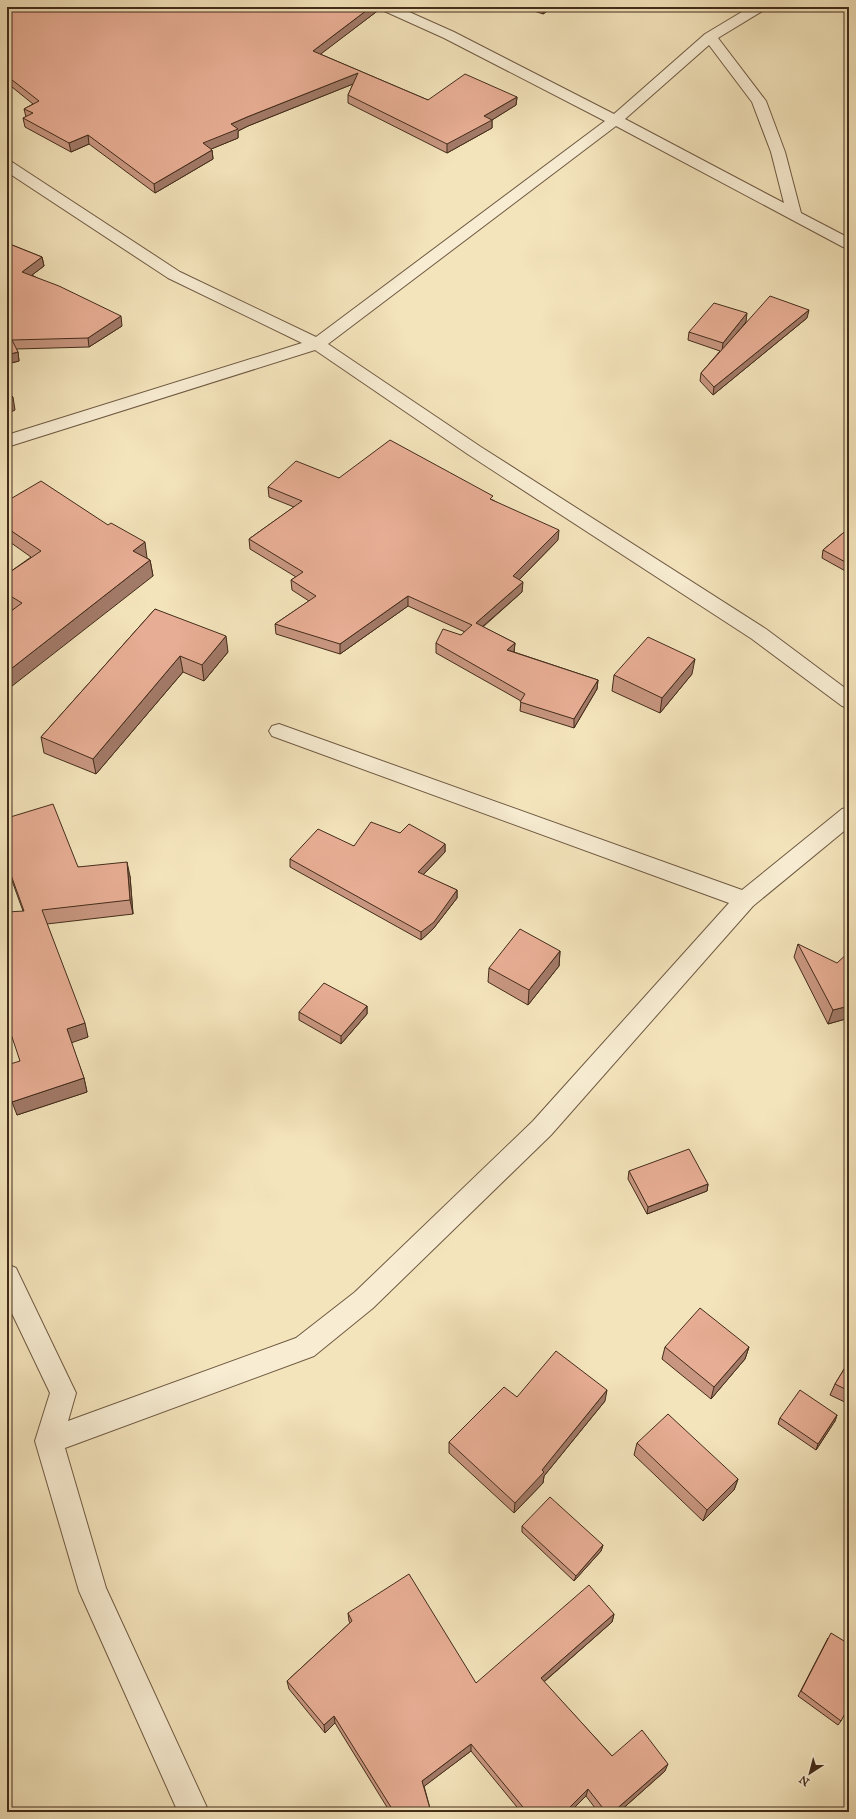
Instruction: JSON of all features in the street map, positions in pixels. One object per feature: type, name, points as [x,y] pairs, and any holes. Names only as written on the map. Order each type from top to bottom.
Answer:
[{"type":"street","points":[[387,7],[449,36],[615,120],[849,244]]},
{"type":"street","points":[[7,441],[317,344],[615,120],[710,37],[759,7]]},
{"type":"street","points":[[710,37],[759,101],[778,152],[794,214]]},
{"type":"street","points":[[7,165],[174,275],[317,344],[475,451],[759,634],[849,701]]},
{"type":"street","points":[[279,731],[745,900]]},
{"type":"street","points":[[49,1441],[305,1347],[364,1300],[542,1128],[745,900],[849,815]]},
{"type":"street","points":[[7,1276],[63,1393],[49,1441],[93,1591],[194,1812]]},
{"type":"building","points":[[11,7],[53,7],[58,10],[69,7],[371,7],[313,51],[428,100],[465,74],[517,97],[484,116],[492,120],[447,144],[348,95],[358,73],[231,124],[238,129],[203,143],[212,150],[154,184],[88,135],[69,143],[23,118],[33,113],[24,109],[39,101],[7,76],[7,9]]},
{"type":"building","points":[[7,243],[42,257],[22,272],[59,286],[121,316],[88,338],[12,340],[18,352],[7,355]]},
{"type":"building","points":[[770,296],[809,310],[714,387],[701,373]]},
{"type":"building","points":[[714,303],[747,313],[723,343],[689,332]]},
{"type":"building","points":[[7,392],[13,397],[7,399]]},
{"type":"building","points":[[390,440],[493,496],[490,499],[559,530],[513,576],[523,582],[476,623],[515,643],[507,650],[598,680],[574,719],[520,702],[525,694],[436,643],[443,629],[461,635],[472,625],[408,596],[340,644],[275,624],[316,596],[291,580],[303,572],[249,539],[302,501],[268,487],[296,461],[339,478]]},
{"type":"building","points":[[41,481],[108,525],[111,523],[145,542],[133,551],[150,560],[7,672],[7,614],[22,603],[7,594],[7,574],[41,551],[7,528],[7,501]]},
{"type":"building","points":[[849,528],[849,564],[823,550]]},
{"type":"building","points":[[155,609],[226,636],[202,665],[180,656],[93,759],[41,737]]},
{"type":"building","points":[[648,637],[695,659],[662,698],[614,675]]},
{"type":"building","points":[[53,804],[78,867],[127,862],[130,900],[42,910],[85,1023],[67,1029],[84,1078],[12,1102],[7,1085],[7,1065],[20,1061],[7,1022],[7,912],[24,911],[7,864],[7,818]]},
{"type":"building","points":[[371,822],[400,833],[409,824],[445,844],[418,872],[457,890],[434,922],[421,932],[290,859],[318,829],[354,846]]},
{"type":"building","points":[[520,929],[560,951],[529,990],[489,968]]},
{"type":"building","points":[[798,944],[837,963],[849,952],[849,1006],[833,1010]]},
{"type":"building","points":[[324,983],[367,1006],[341,1036],[299,1012]]},
{"type":"building","points":[[689,1149],[708,1184],[648,1207],[629,1171]]},
{"type":"building","points":[[700,1308],[749,1347],[714,1387],[665,1347]]},
{"type":"building","points":[[556,1351],[607,1390],[542,1470],[544,1472],[515,1503],[449,1442],[504,1387],[517,1397]]},
{"type":"building","points":[[849,1361],[849,1391],[835,1384]]},
{"type":"building","points":[[800,1390],[837,1415],[818,1444],[780,1418]]},
{"type":"building","points":[[668,1414],[738,1479],[707,1510],[637,1443]]},
{"type":"building","points":[[550,1497],[603,1545],[576,1576],[522,1526]]},
{"type":"building","points":[[409,1574],[476,1683],[589,1585],[614,1614],[541,1678],[612,1756],[642,1730],[668,1764],[613,1812],[606,1812],[588,1789],[565,1812],[527,1812],[471,1744],[422,1781],[431,1812],[394,1812],[334,1716],[324,1725],[287,1681],[352,1621],[348,1613]]},
{"type":"building","points":[[831,1633],[849,1644],[849,1706],[841,1721],[801,1691]]}]
